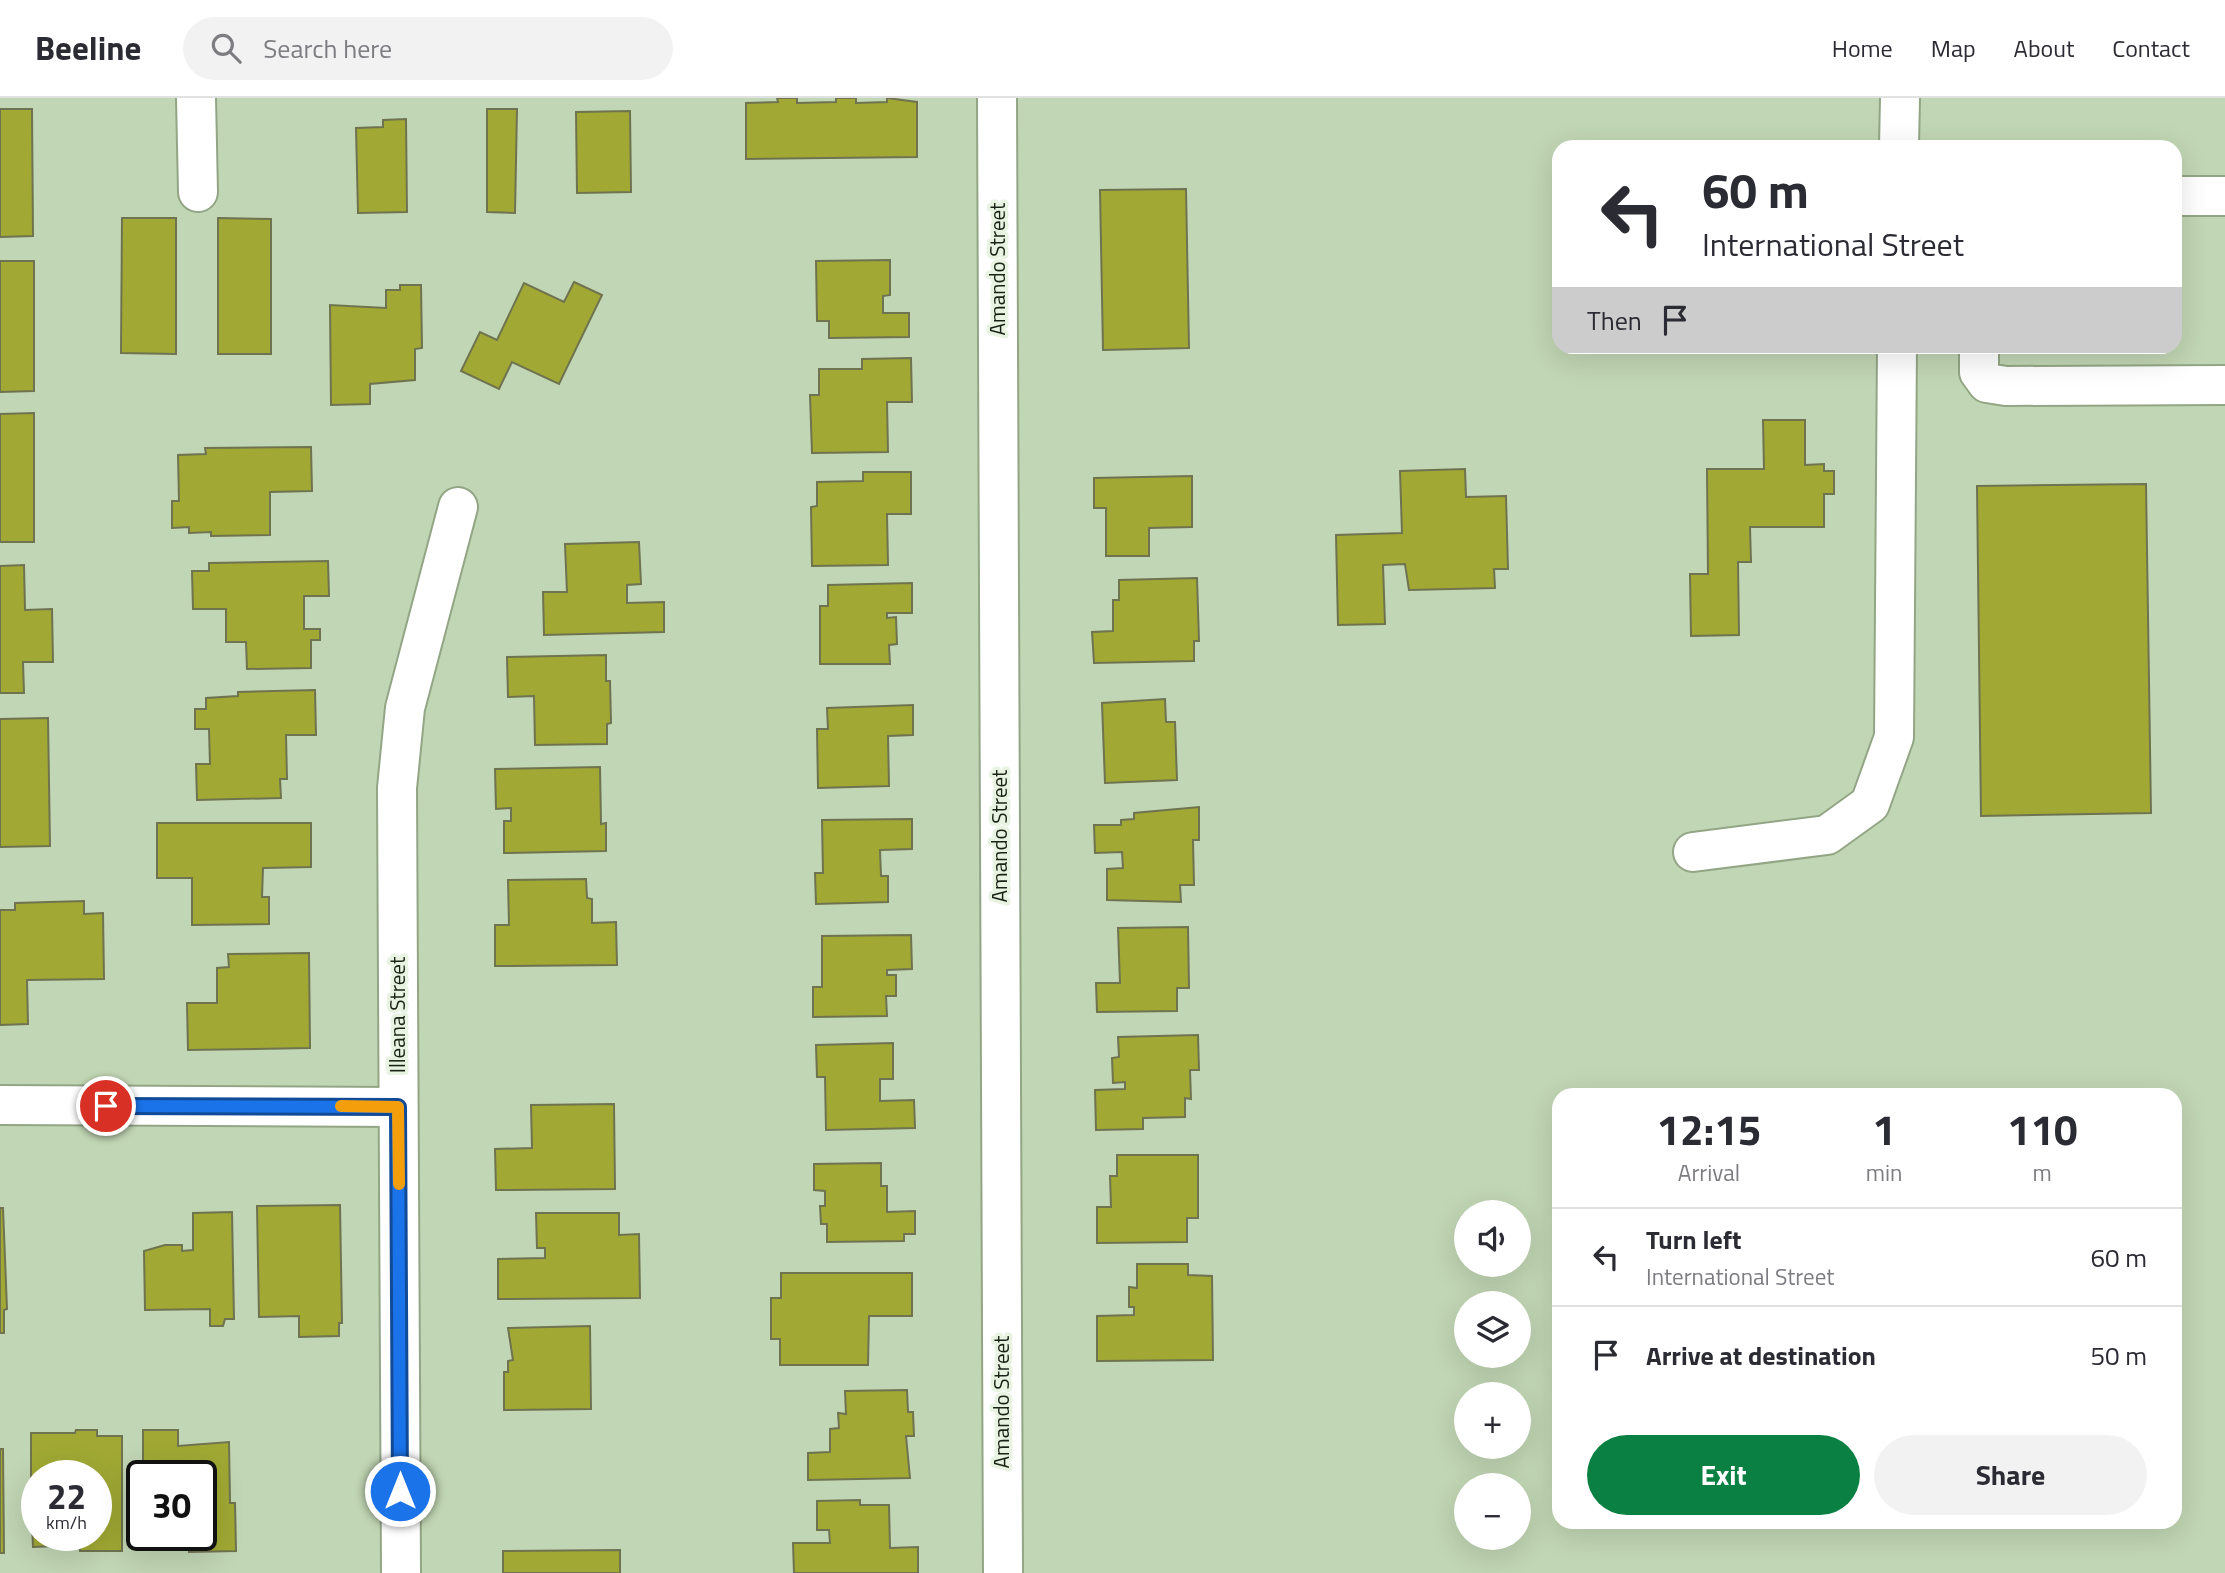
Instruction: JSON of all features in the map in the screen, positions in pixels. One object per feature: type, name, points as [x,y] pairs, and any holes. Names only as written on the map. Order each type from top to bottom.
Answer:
[{"type":"street","points":[[196,98],[198,192]]},
{"type":"street","name":"Amando Street","points":[[997,98],[1003,1573]]},
{"type":"street","points":[[1899,140],[1900,98]]},
{"type":"street","points":[[2182,196],[2225,197]]},
{"type":"street","points":[[1693,852],[1827,835],[1870,804],[1894,737],[1897,354]]},
{"type":"street","points":[[1979,354],[1979,372],[1987,383],[2006,386],[2225,384]]},
{"type":"street","name":"Illeana Street","points":[[401,1573],[397,788],[405,708],[458,507]]},
{"type":"street","points":[[0,1105],[398,1107]]},
{"type":"building","points":[[777,98],[797,98],[797,103],[836,102],[836,98],[856,98],[856,103],[887,102],[887,98],[917,102],[917,157],[746,159],[746,103],[778,102]]},
{"type":"building","points":[[0,109],[32,109],[33,236],[0,237]]},
{"type":"building","points":[[487,109],[517,109],[515,213],[487,212]]},
{"type":"building","points":[[630,111],[631,192],[577,193],[576,112]]},
{"type":"building","points":[[406,119],[407,212],[358,213],[356,128],[383,127],[383,120]]},
{"type":"building","points":[[1186,189],[1189,348],[1103,350],[1100,190]]},
{"type":"building","points":[[122,218],[176,218],[176,354],[121,353]]},
{"type":"building","points":[[218,218],[271,219],[271,354],[218,354]]},
{"type":"building","points":[[890,260],[890,295],[883,296],[883,313],[909,313],[909,337],[829,338],[829,321],[817,321],[816,261]]},
{"type":"building","points":[[0,261],[34,261],[34,391],[0,392]]},
{"type":"building","points":[[574,282],[602,295],[559,384],[512,362],[499,389],[461,371],[480,332],[497,340],[524,283],[564,302]]},
{"type":"building","points":[[400,285],[421,285],[422,348],[415,349],[415,380],[370,384],[370,404],[331,405],[330,305],[386,308],[386,290],[400,290]]},
{"type":"building","points":[[911,358],[912,402],[887,402],[888,452],[812,453],[810,395],[819,395],[819,369],[862,369],[862,359]]},
{"type":"building","points":[[34,413],[34,542],[0,542],[0,414]]},
{"type":"building","points":[[1763,420],[1805,420],[1805,465],[1824,464],[1824,471],[1834,471],[1834,494],[1824,494],[1824,527],[1750,527],[1751,562],[1738,562],[1739,635],[1691,636],[1690,574],[1708,574],[1707,469],[1764,469]]},
{"type":"building","points":[[311,447],[312,491],[270,492],[270,535],[211,536],[211,532],[189,533],[189,527],[172,528],[172,501],[179,501],[178,455],[206,454],[205,448]]},
{"type":"building","points":[[1465,469],[1466,497],[1506,496],[1508,569],[1494,569],[1495,588],[1409,590],[1405,564],[1383,565],[1385,624],[1338,625],[1336,535],[1402,533],[1400,471]]},
{"type":"building","points":[[863,472],[911,472],[911,514],[887,514],[888,565],[812,566],[811,507],[817,506],[817,482],[863,481]]},
{"type":"building","points":[[1192,476],[1192,527],[1149,528],[1149,556],[1106,556],[1106,508],[1094,508],[1094,478]]},
{"type":"building","points":[[2146,484],[2151,813],[1981,816],[1977,486]]},
{"type":"building","points":[[639,542],[641,584],[627,585],[627,603],[664,602],[664,632],[544,635],[543,592],[567,592],[565,544]]},
{"type":"building","points":[[328,561],[329,596],[304,596],[304,629],[320,629],[320,640],[311,640],[311,668],[247,669],[246,642],[226,642],[226,609],[193,609],[192,571],[209,571],[209,563]]},
{"type":"building","points":[[24,565],[25,610],[52,609],[53,662],[23,662],[24,693],[0,693],[0,566]]},
{"type":"building","points":[[1197,578],[1199,641],[1194,641],[1194,661],[1094,663],[1092,632],[1113,631],[1113,600],[1119,600],[1119,580]]},
{"type":"building","points":[[912,583],[912,613],[887,613],[887,618],[896,617],[897,644],[889,645],[890,664],[820,664],[820,606],[828,606],[828,585]]},
{"type":"building","points":[[606,655],[611,723],[607,724],[607,744],[535,745],[534,696],[508,697],[507,657]]},
{"type":"building","points":[[315,690],[316,735],[286,735],[287,779],[280,779],[281,798],[197,800],[196,764],[210,764],[209,729],[195,729],[195,709],[206,709],[206,698],[238,696],[238,692]]},
{"type":"building","points":[[1165,699],[1166,722],[1175,722],[1177,780],[1105,783],[1102,703]]},
{"type":"building","points":[[913,705],[913,735],[888,736],[889,786],[818,788],[817,729],[828,729],[827,708]]},
{"type":"building","points":[[48,718],[50,846],[0,847],[0,719]]},
{"type":"building","points":[[600,767],[601,824],[606,823],[606,851],[504,853],[504,821],[511,821],[511,808],[496,809],[495,769]]},
{"type":"building","points":[[1199,807],[1199,840],[1193,840],[1194,885],[1180,885],[1181,902],[1107,900],[1107,869],[1123,868],[1122,852],[1095,853],[1094,825],[1121,825],[1121,820],[1134,819],[1134,813]]},
{"type":"building","points":[[912,819],[912,849],[880,850],[881,876],[888,876],[888,902],[816,904],[815,873],[823,873],[822,820]]},
{"type":"building","points":[[157,823],[311,823],[311,867],[263,868],[262,897],[269,897],[269,924],[192,925],[192,878],[157,878]]},
{"type":"building","points":[[586,879],[587,898],[592,899],[592,923],[616,922],[617,965],[495,966],[495,925],[509,925],[508,880]]},
{"type":"building","points":[[84,901],[84,914],[103,913],[104,979],[27,980],[28,1024],[0,1025],[0,910],[15,910],[15,903]]},
{"type":"building","points":[[1188,927],[1189,988],[1177,988],[1177,1011],[1097,1012],[1096,983],[1120,983],[1118,928]]},
{"type":"building","points":[[911,935],[912,969],[887,970],[887,975],[896,975],[896,996],[886,996],[887,1016],[813,1017],[813,987],[822,987],[822,936]]},
{"type":"building","points":[[309,953],[310,1048],[188,1050],[187,1003],[217,1003],[217,968],[229,967],[228,954]]},
{"type":"building","points":[[1198,1035],[1199,1070],[1190,1070],[1191,1099],[1185,1098],[1185,1117],[1143,1118],[1143,1129],[1096,1130],[1095,1090],[1125,1089],[1125,1082],[1113,1083],[1112,1058],[1119,1057],[1118,1037]]},
{"type":"building","points":[[893,1043],[893,1079],[880,1079],[880,1101],[914,1100],[915,1128],[826,1130],[825,1077],[817,1077],[816,1045]]},
{"type":"building","points":[[614,1104],[615,1189],[496,1190],[495,1149],[532,1148],[531,1105]]},
{"type":"building","points":[[1117,1155],[1198,1155],[1198,1218],[1187,1218],[1187,1242],[1097,1243],[1097,1207],[1111,1207],[1110,1176],[1117,1176]]},
{"type":"building","points":[[881,1163],[881,1186],[887,1186],[887,1212],[915,1211],[915,1234],[904,1234],[904,1241],[827,1242],[827,1224],[821,1224],[820,1206],[825,1206],[825,1191],[814,1190],[814,1164]]},
{"type":"building","points":[[340,1205],[342,1323],[339,1323],[339,1336],[299,1337],[299,1316],[259,1317],[257,1206]]},
{"type":"building","points":[[0,1208],[3,1208],[7,1309],[4,1310],[4,1333],[0,1333]]},
{"type":"building","points":[[232,1212],[234,1319],[225,1319],[223,1326],[210,1326],[210,1309],[145,1310],[144,1251],[165,1245],[182,1245],[182,1251],[193,1250],[193,1213]]},
{"type":"building","points":[[536,1213],[619,1213],[619,1235],[639,1234],[640,1298],[498,1299],[498,1259],[545,1258],[545,1248],[537,1248]]},
{"type":"building","points":[[1137,1264],[1188,1264],[1188,1275],[1212,1276],[1213,1360],[1097,1361],[1097,1316],[1134,1315],[1134,1307],[1129,1307],[1129,1287],[1137,1288]]},
{"type":"building","points":[[781,1273],[912,1273],[912,1316],[869,1316],[868,1365],[780,1365],[780,1339],[771,1339],[771,1298],[781,1298]]},
{"type":"building","points":[[590,1326],[591,1409],[504,1410],[504,1372],[508,1372],[508,1361],[513,1360],[508,1328]]},
{"type":"building","points":[[907,1390],[908,1412],[913,1412],[914,1436],[906,1436],[910,1478],[808,1480],[808,1453],[830,1452],[830,1429],[839,1428],[838,1413],[846,1414],[845,1391]]},
{"type":"building","points":[[76,1430],[97,1430],[97,1436],[122,1436],[122,1551],[112,1551],[112,1460],[31,1460],[31,1433],[75,1433]]},
{"type":"building","points":[[143,1430],[178,1430],[178,1446],[229,1442],[230,1503],[235,1503],[236,1551],[189,1552],[217,1551],[217,1460],[143,1460]]},
{"type":"building","points":[[0,1449],[3,1449],[4,1553],[0,1553]]},
{"type":"building","points":[[860,1500],[860,1505],[889,1505],[890,1548],[918,1547],[918,1573],[794,1573],[793,1543],[830,1543],[829,1530],[817,1530],[817,1501]]},
{"type":"building","points":[[620,1550],[620,1573],[503,1573],[503,1551]]},
{"type":"slow traffic","points":[[341,1106],[398,1107],[399,1184]]},
{"type":"route","points":[[106,1106],[398,1107],[400,1491]]}]
